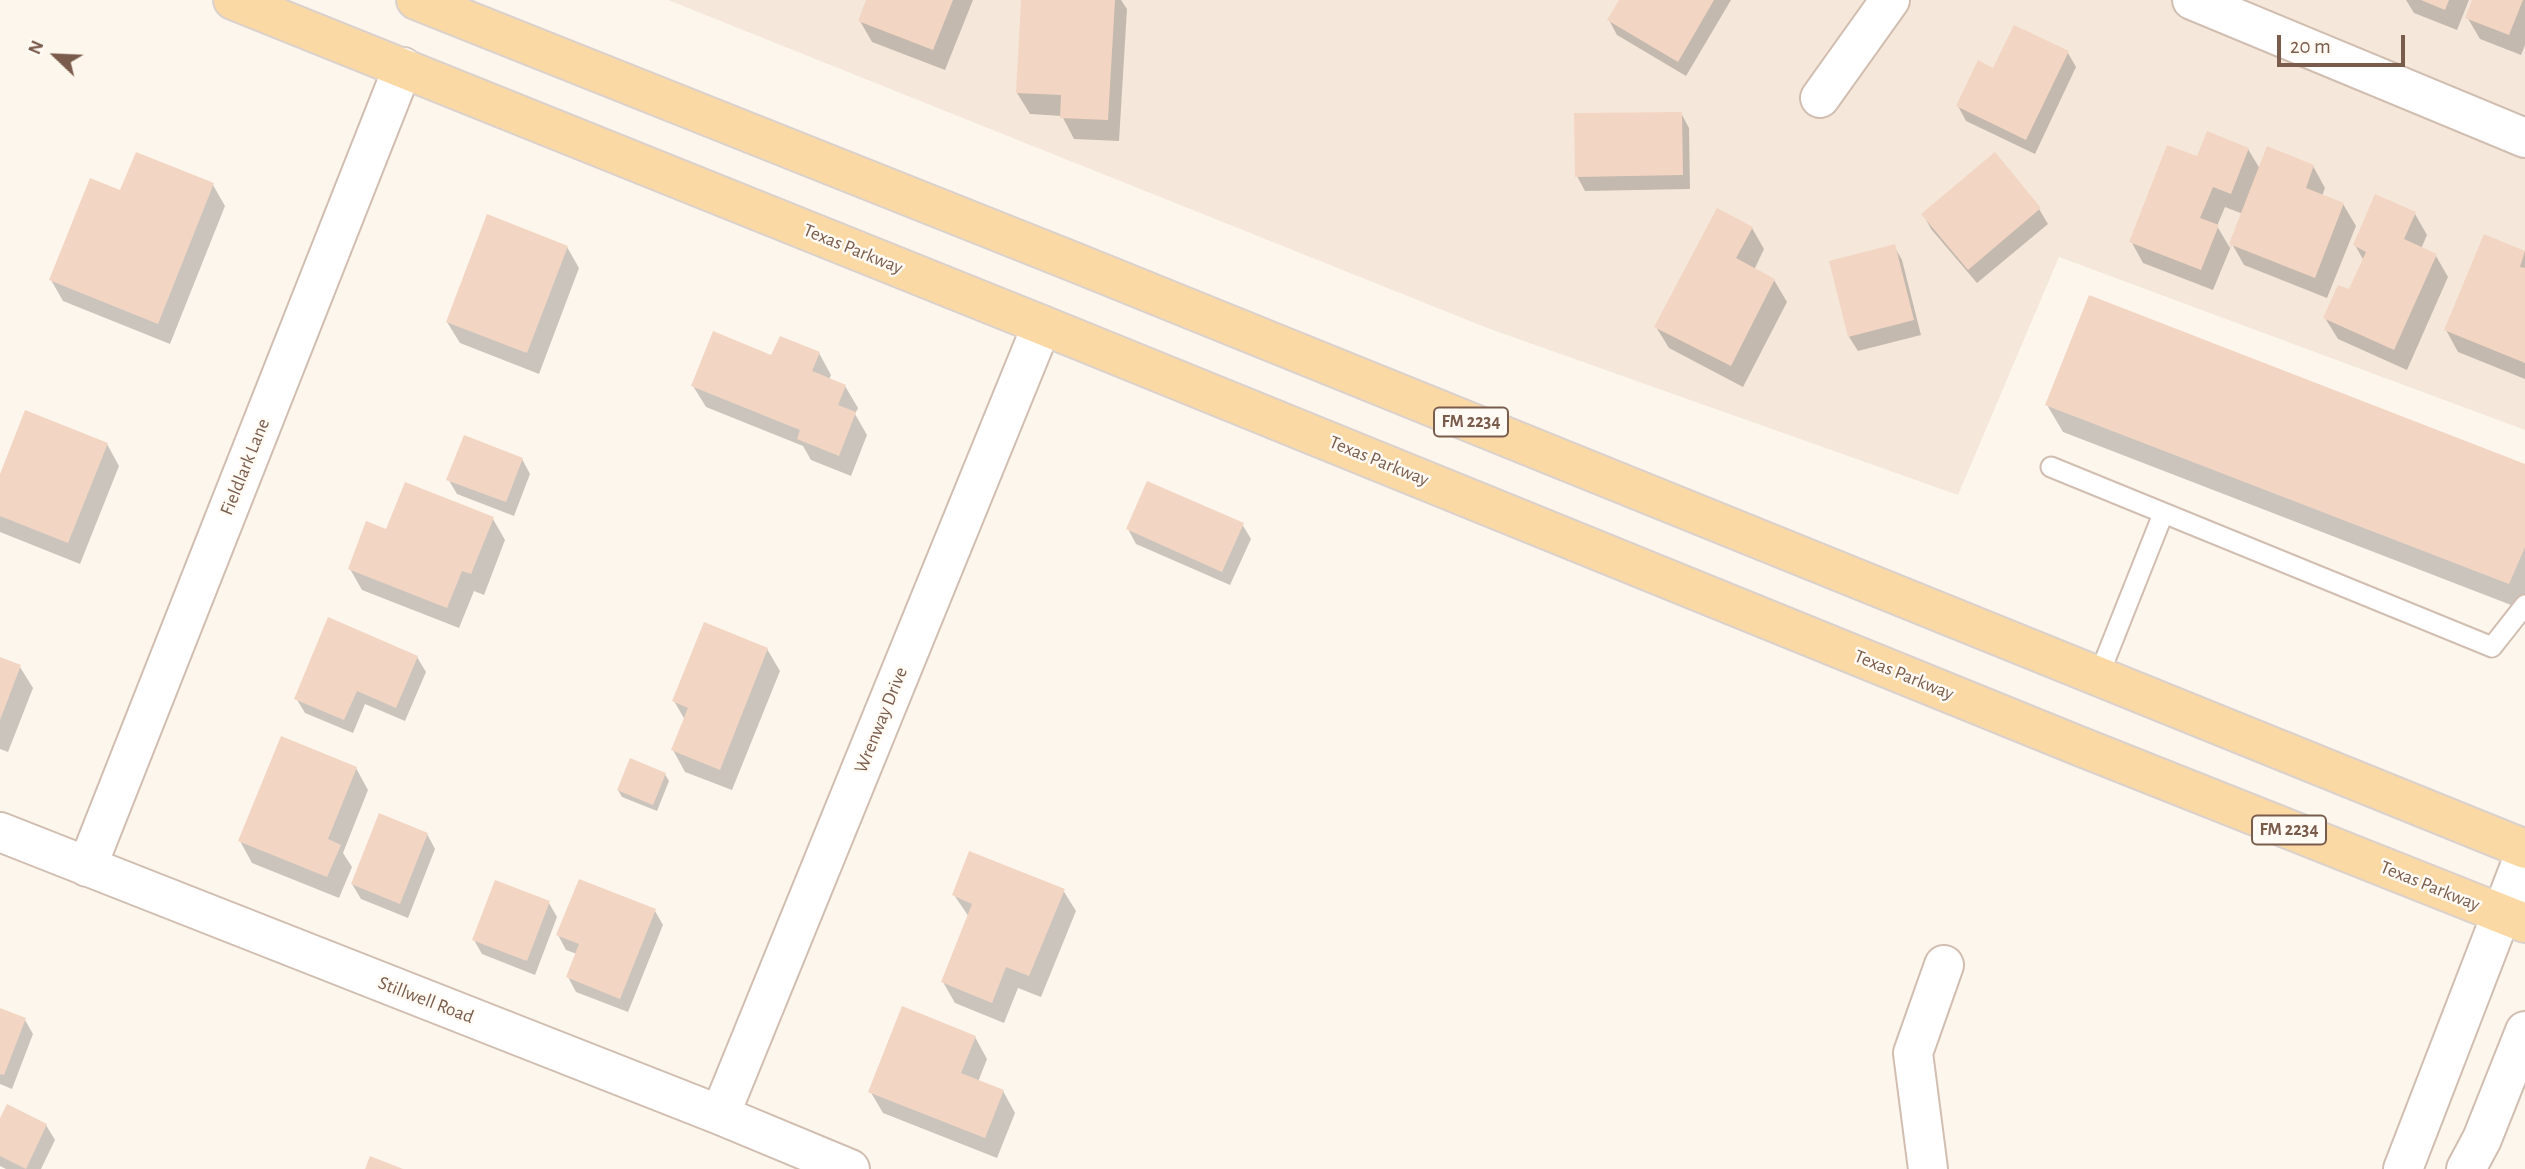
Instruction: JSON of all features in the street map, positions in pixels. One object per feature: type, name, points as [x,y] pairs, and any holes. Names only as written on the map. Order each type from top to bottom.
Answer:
[{"type":"main road","name":"Texas Parkway","points":[[233,0],[1042,324],[2040,730],[2513,918]]},
{"type":"main road","name":"FM 2234","points":[[416,0],[2099,675],[2525,851]]},
{"type":"street","points":[[1820,98],[1890,0]]},
{"type":"street","points":[[2192,0],[2525,138]]},
{"type":"street","name":"Fieldlark Lane","points":[[86,867],[403,67]]},
{"type":"street","name":"Wrenway Drive","points":[[720,1115],[1042,324]]},
{"type":"street","name":"Stillwell Road","points":[[0,832],[720,1115],[850,1169]]},
{"type":"street","points":[[2403,1169],[2513,918],[2525,851]]},
{"type":"street","points":[[1928,1169],[1913,1053],[1944,965]]},
{"type":"street","points":[[2466,1169],[2482,1139],[2525,1031]]},
{"type":"lane","points":[[2051,467],[2492,647],[2525,605]]},
{"type":"lane","points":[[2099,675],[2163,514]]},
{"type":"shaded area","points":[[668,0],[2525,0],[2525,430],[2059,257],[1958,495],[1490,329]]},
{"type":"building","points":[[866,0],[953,0],[933,50],[858,21]]},
{"type":"building","points":[[1021,0],[1115,0],[1108,120],[1060,118],[1061,95],[1016,93]]},
{"type":"building","points":[[1619,0],[1714,0],[1678,62],[1607,20]]},
{"type":"building","points":[[2421,0],[2449,0],[2445,10]]},
{"type":"building","points":[[2472,0],[2523,0],[2509,35],[2465,18]]},
{"type":"building","points":[[2014,25],[2069,51],[2026,140],[1956,106],[1978,60],[1993,68]]},
{"type":"building","points":[[1682,112],[1683,175],[1575,177],[1574,113]]},
{"type":"building","points":[[2207,131],[2249,148],[2231,194],[2213,187],[2200,218],[2219,225],[2201,270],[2129,242],[2167,145],[2197,156]]},
{"type":"building","points":[[2267,146],[2314,165],[2306,188],[2344,203],[2315,278],[2229,244]]},
{"type":"building","points":[[136,152],[214,183],[158,324],[49,280],[90,178],[120,190]]},
{"type":"building","points":[[1995,152],[2041,208],[1968,270],[1921,214]]},
{"type":"building","points":[[2375,194],[2416,212],[2404,239],[2437,254],[2394,350],[2323,318],[2338,285],[2349,289],[2366,252],[2353,245]]},
{"type":"building","points":[[1717,208],[1753,227],[1736,258],[1775,279],[1731,366],[1654,327]]},
{"type":"building","points":[[487,214],[568,246],[527,353],[446,322]]},
{"type":"building","points":[[2484,234],[2525,251],[2520,267],[2525,268],[2525,363],[2444,330]]},
{"type":"building","points":[[1895,244],[1914,320],[1848,337],[1829,261]]},
{"type":"building","points":[[2089,295],[2525,464],[2525,547],[2509,584],[2045,405]]},
{"type":"building","points":[[713,331],[771,355],[780,336],[820,352],[812,371],[846,385],[838,405],[856,412],[839,456],[797,439],[800,430],[691,386]]},
{"type":"building","points":[[25,410],[108,443],[68,543],[0,516],[0,474]]},
{"type":"building","points":[[464,435],[523,458],[506,502],[446,480]]},
{"type":"building","points":[[1147,481],[1244,523],[1222,572],[1126,529]]},
{"type":"building","points":[[405,482],[494,517],[471,574],[462,571],[447,608],[348,569],[366,521],[386,529]]},
{"type":"building","points":[[328,617],[418,656],[396,708],[357,691],[344,720],[294,699]]},
{"type":"building","points":[[704,622],[768,648],[720,770],[671,750],[688,708],[672,701]]},
{"type":"building","points":[[0,657],[21,665],[0,720]]},
{"type":"building","points":[[281,736],[357,767],[328,839],[341,845],[327,877],[238,841]]},
{"type":"building","points":[[630,758],[666,773],[653,805],[617,790]]},
{"type":"building","points":[[379,813],[428,833],[400,904],[351,884]]},
{"type":"building","points":[[969,851],[1065,889],[1029,976],[1006,967],[992,1003],[941,982],[972,904],[952,895]]},
{"type":"building","points":[[579,879],[656,909],[620,999],[566,977],[579,944],[556,935]]},
{"type":"building","points":[[495,880],[550,901],[527,961],[472,940]]},
{"type":"building","points":[[902,1006],[976,1036],[961,1073],[1004,1090],[985,1138],[868,1092]]},
{"type":"building","points":[[0,1008],[26,1018],[4,1075],[0,1074]]},
{"type":"building","points":[[7,1104],[47,1124],[26,1169],[0,1156],[0,1118]]},
{"type":"building","points":[[370,1156],[403,1169],[365,1169]]}]
